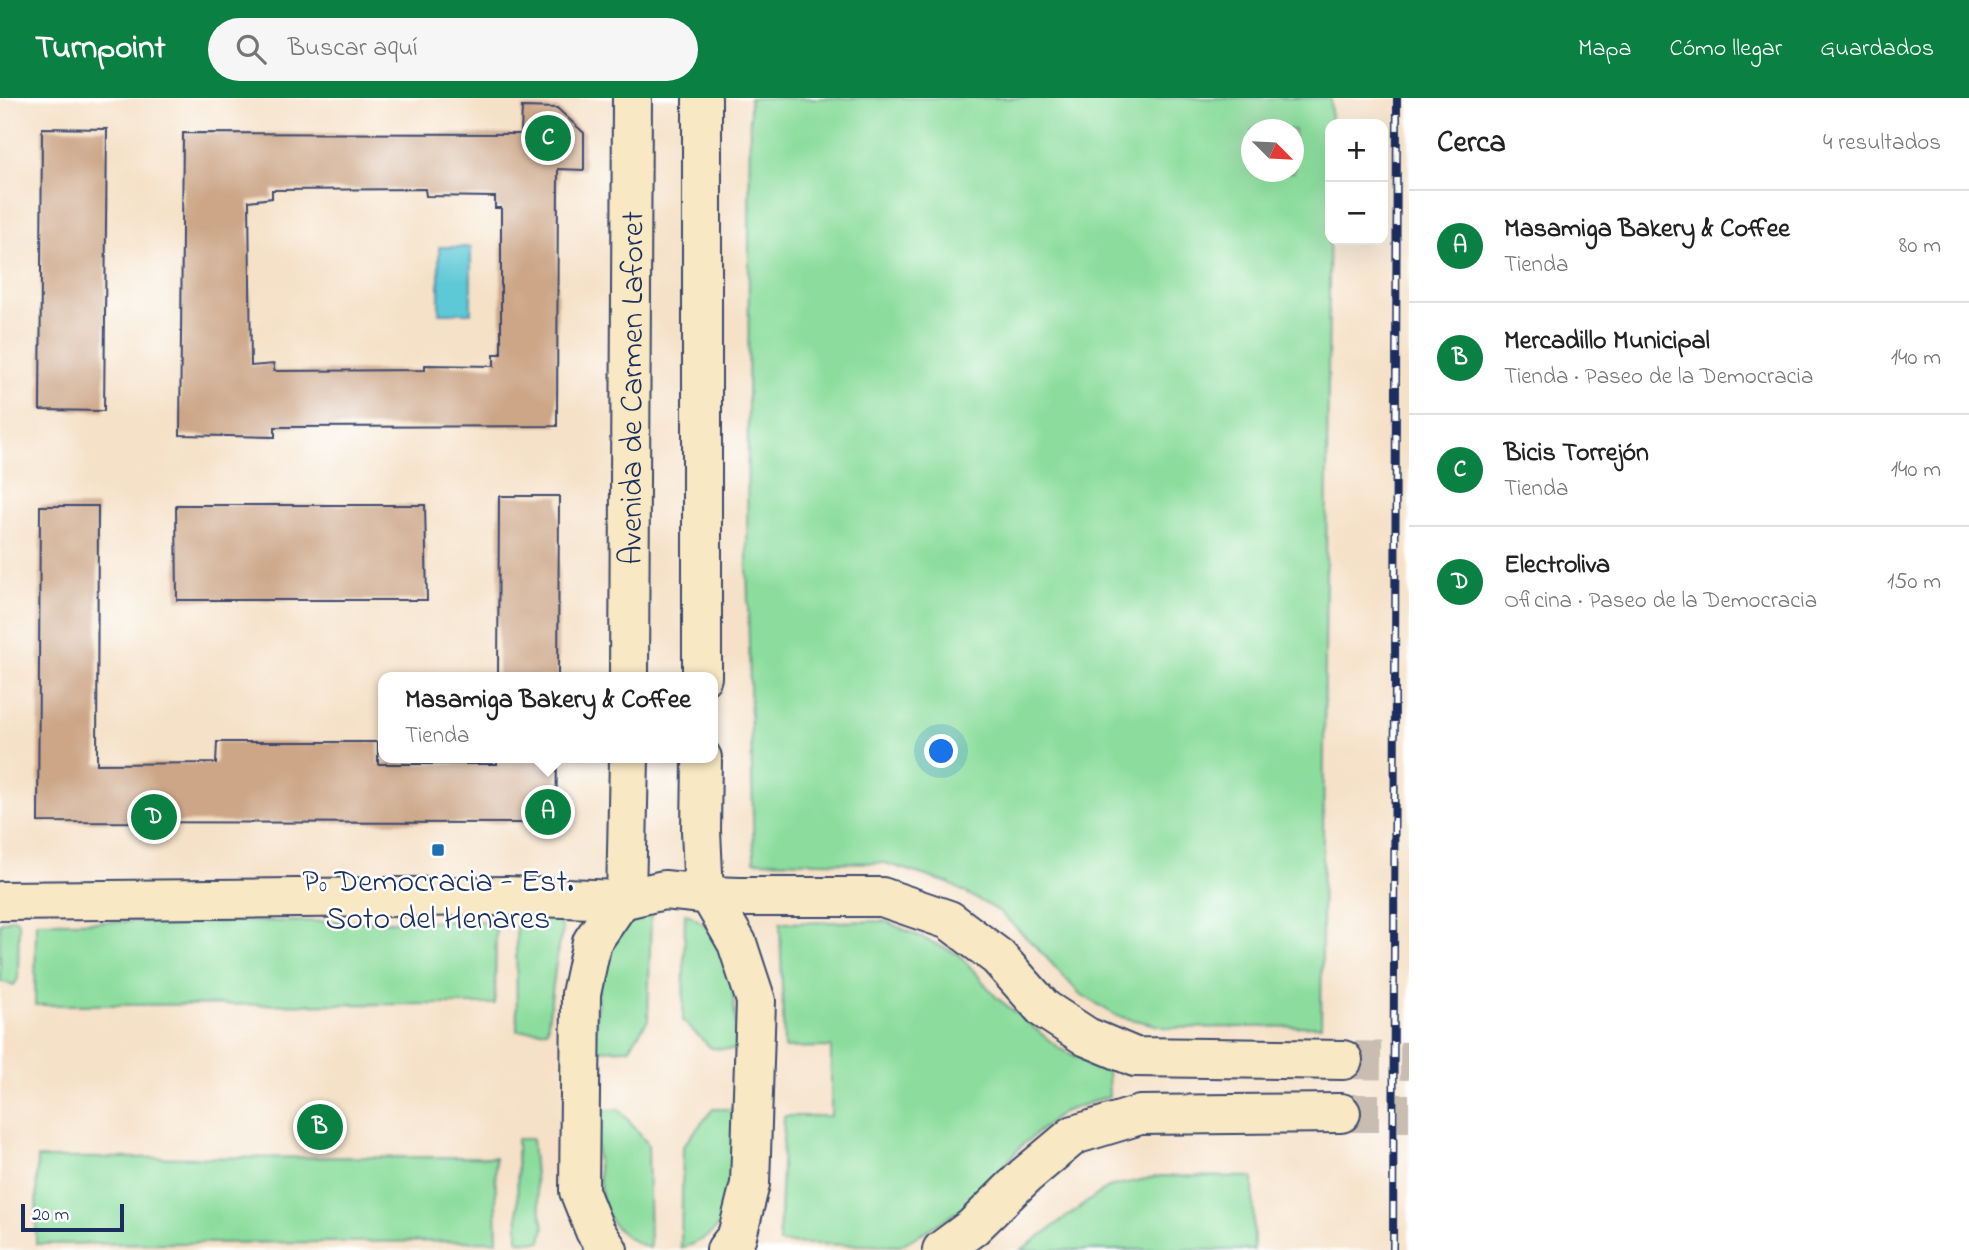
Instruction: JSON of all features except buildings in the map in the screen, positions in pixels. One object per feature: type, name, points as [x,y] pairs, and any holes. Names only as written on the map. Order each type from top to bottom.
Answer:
[{"type":"street","name":"Avenida de Carmen Laforet","points":[[629,672],[632,98]]},
{"type":"street","points":[[702,98],[702,672]]},
{"type":"street","points":[[608,1250],[595,1231],[579,1191],[581,994],[592,942],[624,899],[628,763]]},
{"type":"street","points":[[702,763],[707,895],[737,943],[756,1001],[750,1184],[737,1236],[726,1250]]},
{"type":"street","points":[[0,901],[507,896],[624,899],[664,890],[707,895],[882,897],[949,920],[998,957],[1044,1009],[1087,1037],[1135,1057],[1343,1060]]},
{"type":"street","points":[[942,1250],[973,1227],[1024,1176],[1073,1135],[1140,1115],[1341,1113]]},
{"type":"green space","points":[[750,98],[1331,98],[1331,119],[1325,119],[1325,245],[1329,245],[1321,1026],[1169,1028],[1117,1016],[1079,993],[1000,912],[948,883],[885,863],[754,861],[747,560]]},
{"type":"green space","points":[[685,913],[708,927],[731,969],[738,1050],[711,1048],[683,1021]]},
{"type":"green space","points":[[651,914],[648,1020],[629,1049],[593,1050],[600,972],[618,931],[630,920]]},
{"type":"green space","points":[[546,916],[559,921],[563,931],[558,947],[547,1030],[517,1031],[516,925],[525,918]]},
{"type":"green space","points":[[14,918],[19,923],[18,979],[14,985],[0,981],[0,923]]},
{"type":"green space","points":[[496,921],[495,1004],[35,1005],[36,922]]},
{"type":"green space","points":[[885,921],[960,955],[996,997],[1060,1049],[1108,1071],[1109,1096],[1063,1112],[1022,1145],[967,1206],[900,1246],[779,1243],[784,1116],[831,1116],[831,1047],[784,1048],[780,923]]},
{"type":"green space","points":[[619,1109],[648,1144],[650,1248],[624,1235],[616,1227],[609,1218],[602,1195],[594,1112]]},
{"type":"green space","points":[[713,1109],[734,1109],[734,1170],[729,1200],[725,1214],[710,1234],[681,1248],[683,1146]]},
{"type":"green space","points":[[517,1139],[532,1139],[536,1188],[544,1227],[541,1242],[518,1241]]},
{"type":"green space","points":[[495,1157],[497,1241],[36,1244],[37,1158]]},
{"type":"green space","points":[[1160,1176],[1253,1177],[1254,1250],[1021,1250],[1108,1187]]},
{"type":"water","points":[[439,247],[471,247],[471,313],[439,313]]},
{"type":"tunnel","points":[[1343,1060],[1409,1061]]},
{"type":"tunnel","points":[[1341,1113],[1409,1113]]},
{"type":"railway","points":[[1393,1250],[1397,98]]},
{"type":"place","name":"Bicis Torrejón","points":[[548,138]]},
{"type":"place","name":"Masamiga Bakery & Coffee","points":[[548,812]]},
{"type":"place","name":"Electroliva","points":[[154,817]]},
{"type":"place","name":"Pº Democracia - Est. Soto del Henares","points":[[438,850]]},
{"type":"place","name":"Mercadillo Municipal","points":[[320,1127]]}]
